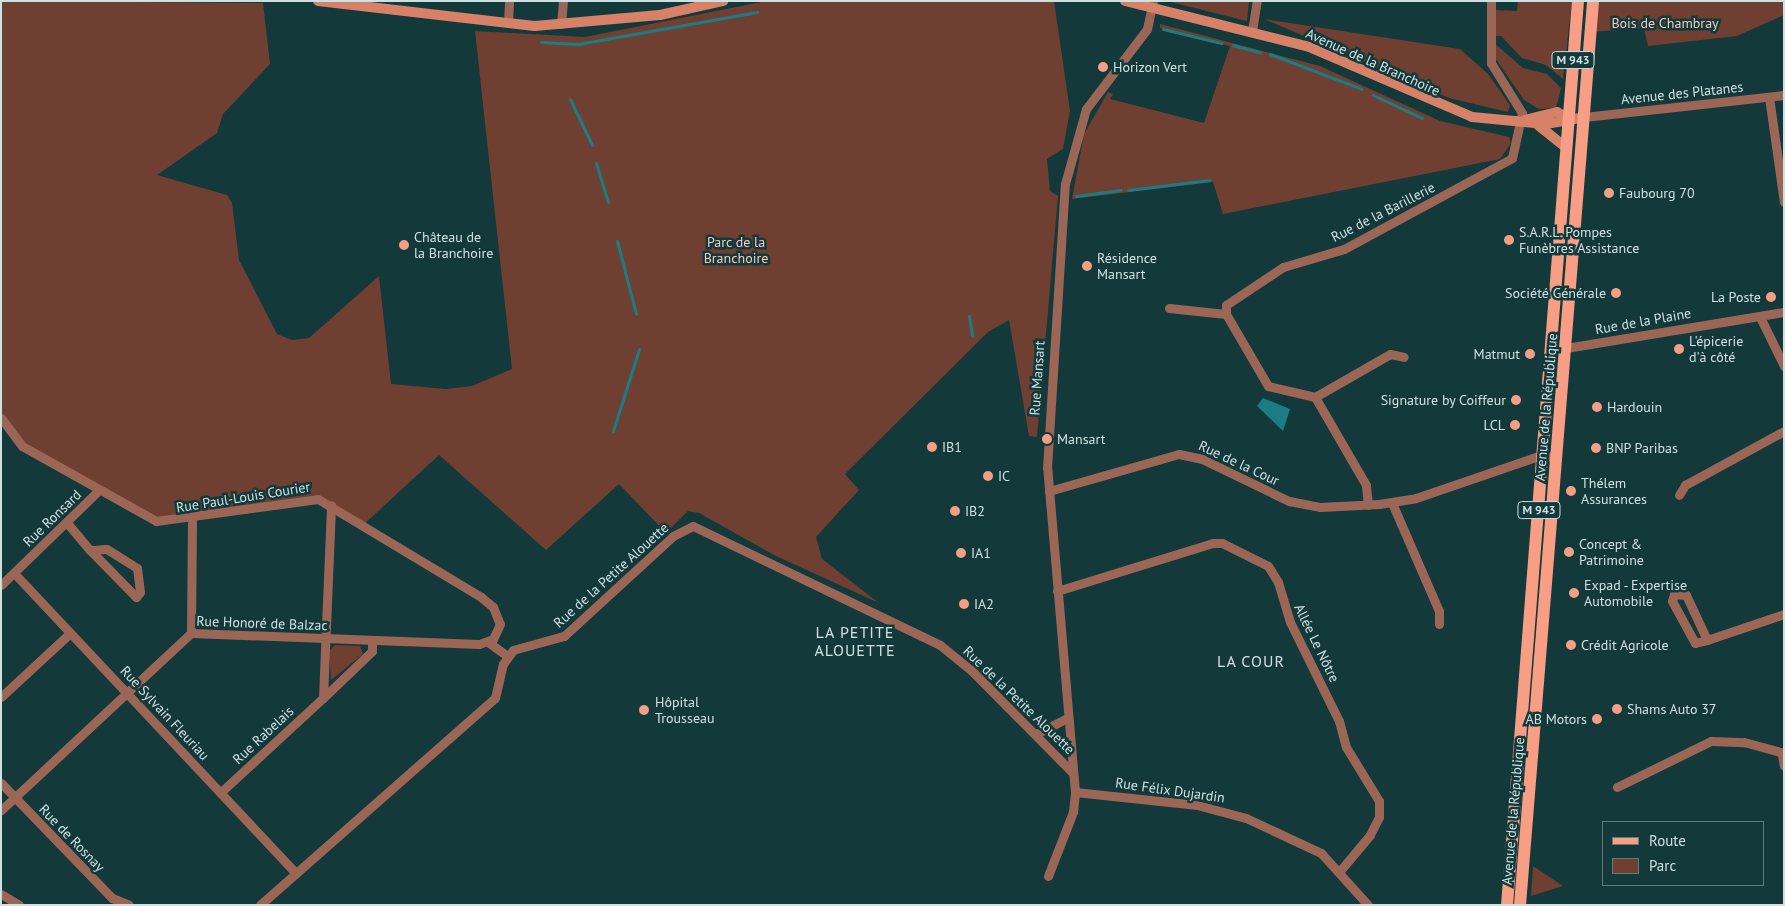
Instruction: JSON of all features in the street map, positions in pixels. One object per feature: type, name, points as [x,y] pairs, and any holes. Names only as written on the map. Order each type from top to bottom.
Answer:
[{"type":"main road","points":[[319,2],[508,22],[561,24],[660,15],[723,1]]},
{"type":"main road","name":"Avenue de la Branchoire","points":[[1125,1],[1152,5],[1252,31],[1324,53],[1458,113],[1553,124],[1568,118],[1584,117]]},
{"type":"main road","name":"Avenue de la République","points":[[1520,905],[1550,456],[1566,148],[1578,1]]},
{"type":"main road","name":"Avenue de la République","points":[[1507,905],[1550,456],[1566,348],[1593,1]]},
{"type":"main road","points":[[1526,121],[1551,133],[1566,148]]},
{"type":"street","points":[[508,22],[509,1]]},
{"type":"street","points":[[561,24],[563,1]]},
{"type":"street","points":[[1252,31],[1256,1]]},
{"type":"street","points":[[1491,1],[1491,63],[1520,106],[1526,121]]},
{"type":"street","name":"Rue Mansart","points":[[1073,773],[1049,491],[1048,418],[1070,153],[1086,109],[1147,29],[1152,5]]},
{"type":"street","name":"Avenue des Platanes","points":[[1584,117],[1784,95]]},
{"type":"street","points":[[1770,97],[1784,202]]},
{"type":"street","name":"Rue de la Barillerie","points":[[1226,314],[1232,296],[1283,267],[1336,252],[1506,163],[1518,149],[1526,121]]},
{"type":"street","points":[[1170,308],[1226,314],[1268,386],[1315,397],[1390,354],[1404,356]]},
{"type":"street","name":"Rue de la Plaine","points":[[1566,348],[1784,312]]},
{"type":"street","points":[[1760,317],[1784,366]]},
{"type":"street","points":[[1315,397],[1366,486],[1368,505]]},
{"type":"street","name":"Rue Paul-Louis Courier","points":[[1,418],[6,429],[22,446],[156,520],[192,519],[310,498],[331,505],[481,597],[496,613],[497,634],[488,642]]},
{"type":"street","points":[[1679,495],[1685,485],[1784,431]]},
{"type":"street","name":"Rue de la Cour","points":[[1049,491],[1179,454],[1202,459],[1289,501],[1320,507],[1368,505],[1392,503],[1550,456]]},
{"type":"street","name":"Rue Ronsard","points":[[1,585],[68,524],[99,490]]},
{"type":"street","points":[[1392,503],[1439,611],[1439,624]]},
{"type":"street","points":[[323,698],[331,505]]},
{"type":"street","points":[[191,633],[192,519]]},
{"type":"street","points":[[68,524],[90,550],[136,597],[140,592],[137,568],[106,549],[90,550]]},
{"type":"street","name":"Rue de la Petite Alouette","points":[[507,656],[521,646],[558,640],[674,536],[688,528],[703,528],[758,561],[940,645],[1036,734],[1073,773]]},
{"type":"street","name":"Allée Le Nôtre","points":[[1057,591],[1213,543],[1222,543],[1268,566],[1278,582],[1290,622],[1326,693],[1346,747],[1379,801],[1379,817],[1370,835],[1339,872]]},
{"type":"street","name":"Rue Sylvain Fleuriau","points":[[14,573],[296,873]]},
{"type":"street","points":[[1707,640],[1686,596],[1674,594],[1672,601],[1692,640],[1707,640],[1784,614]]},
{"type":"street","points":[[1,697],[70,633]]},
{"type":"street","name":"Rue Honoré de Balzac","points":[[1,810],[191,633],[326,639],[488,642]]},
{"type":"street","name":"Rue Rabelais","points":[[221,792],[372,651],[372,640]]},
{"type":"street","points":[[260,905],[494,698],[507,656],[488,642]]},
{"type":"street","points":[[1036,734],[1067,718]]},
{"type":"street","points":[[1617,787],[1711,741],[1744,742],[1783,754],[1784,766]]},
{"type":"street","points":[[1048,876],[1073,812],[1075,792],[1073,773]]},
{"type":"street","name":"Rue de Rosnay","points":[[1,783],[109,902],[128,905]]},
{"type":"street","name":"Rue Félix Dujardin","points":[[1075,792],[1229,812],[1310,845],[1339,872],[1368,905]]},
{"type":"street","points":[[1,894],[19,905]]},
{"type":"green space","name":"Parc de la Branchoire","points":[[1,1],[263,3],[270,64],[223,114],[217,133],[157,175],[227,195],[232,203],[239,260],[277,334],[292,340],[309,338],[379,276],[391,384],[446,389],[472,386],[512,369],[475,31],[585,37],[767,1],[1054,1],[1070,111],[1063,149],[1047,159],[1050,191],[1058,196],[1037,437],[1029,436],[1009,320],[988,332],[845,474],[859,490],[816,537],[822,559],[879,603],[776,556],[699,513],[688,511],[666,533],[619,484],[546,550],[439,455],[362,526],[318,499],[156,521],[22,446],[1,418]]},
{"type":"green space","points":[[1167,1],[1249,1],[1247,21]]},
{"type":"green space","points":[[1518,1],[1572,1],[1563,79],[1546,65],[1522,58],[1501,36],[1494,36],[1496,10],[1517,11]]},
{"type":"green space","name":"Bois de Chambray","points":[[1593,1],[1784,1],[1784,15],[1737,36],[1648,46],[1644,28],[1591,32]]},
{"type":"green space","points":[[1264,19],[1460,49],[1488,74],[1510,105],[1508,112],[1449,98]]},
{"type":"green space","points":[[1160,24],[1320,66],[1440,121],[1509,137],[1511,143],[1500,159],[1223,214],[1213,182],[1072,199],[1084,134],[1108,92],[1113,94],[1110,99],[1204,123],[1230,46],[1160,28]]},
{"type":"green space","points":[[1493,42],[1523,68],[1547,74],[1561,88],[1556,108],[1539,109],[1524,100],[1493,55]]},
{"type":"green space","points":[[335,645],[360,646],[363,654],[331,680],[329,651]]},
{"type":"green space","points":[[1533,866],[1563,886],[1531,896]]},
{"type":"water","points":[[1263,398],[1290,409],[1283,431],[1257,406]]},
{"type":"waterway","points":[[541,42],[578,44],[757,12]]},
{"type":"waterway","points":[[1163,29],[1221,43]]},
{"type":"waterway","points":[[1233,45],[1260,52]]},
{"type":"waterway","points":[[1270,54],[1362,89]]},
{"type":"waterway","points":[[1373,95],[1422,118]]},
{"type":"waterway","points":[[570,99],[592,145]]},
{"type":"waterway","points":[[596,163],[608,202]]},
{"type":"waterway","points":[[1128,190],[1209,180]]},
{"type":"waterway","points":[[1076,196],[1121,190]]},
{"type":"waterway","points":[[617,241],[636,314]]},
{"type":"waterway","points":[[969,316],[972,336]]},
{"type":"waterway","points":[[613,431],[639,349]]},
{"type":"place","name":"Horizon Vert","points":[[1103,67]]},
{"type":"place","name":"Faubourg 70","points":[[1609,193]]},
{"type":"place","name":"S.A.R.L. Pompes Funèbres Assistance","points":[[1509,240]]},
{"type":"place","name":"Château de la Branchoire","points":[[404,245]]},
{"type":"place","name":"Résidence Mansart","points":[[1087,266]]},
{"type":"place","name":"Société Générale","points":[[1616,293]]},
{"type":"place","name":"La Poste","points":[[1771,297]]},
{"type":"place","name":"L'épicerie d'à côté","points":[[1679,349]]},
{"type":"place","name":"Matmut","points":[[1530,354]]},
{"type":"place","name":"Signature by Coiffeur","points":[[1516,400]]},
{"type":"place","name":"Hardouin","points":[[1597,407]]},
{"type":"place","name":"LCL","points":[[1515,425]]},
{"type":"place","name":"Mansart","points":[[1047,439]]},
{"type":"place","name":"IB1","points":[[932,447]]},
{"type":"place","name":"BNP Paribas","points":[[1596,448]]},
{"type":"place","name":"IC","points":[[988,476]]},
{"type":"place","name":"Thélem Assurances","points":[[1571,491]]},
{"type":"place","name":"IB2","points":[[955,511]]},
{"type":"place","name":"Concept & Patrimoine","points":[[1569,552]]},
{"type":"place","name":"IA1","points":[[961,553]]},
{"type":"place","name":"Expad - Expertise Automobile","points":[[1574,593]]},
{"type":"place","name":"IA2","points":[[964,604]]},
{"type":"place","name":"Crédit Agricole","points":[[1571,645]]},
{"type":"place","name":"Shams Auto 37","points":[[1617,709]]},
{"type":"place","name":"Hôpital Trousseau","points":[[644,710]]},
{"type":"place","name":"AB Motors","points":[[1597,719]]},
{"type":"district","name":"LA PETITE ALOUETTE","points":[[855,641]]},
{"type":"district","name":"LA COUR","points":[[1251,661]]}]
